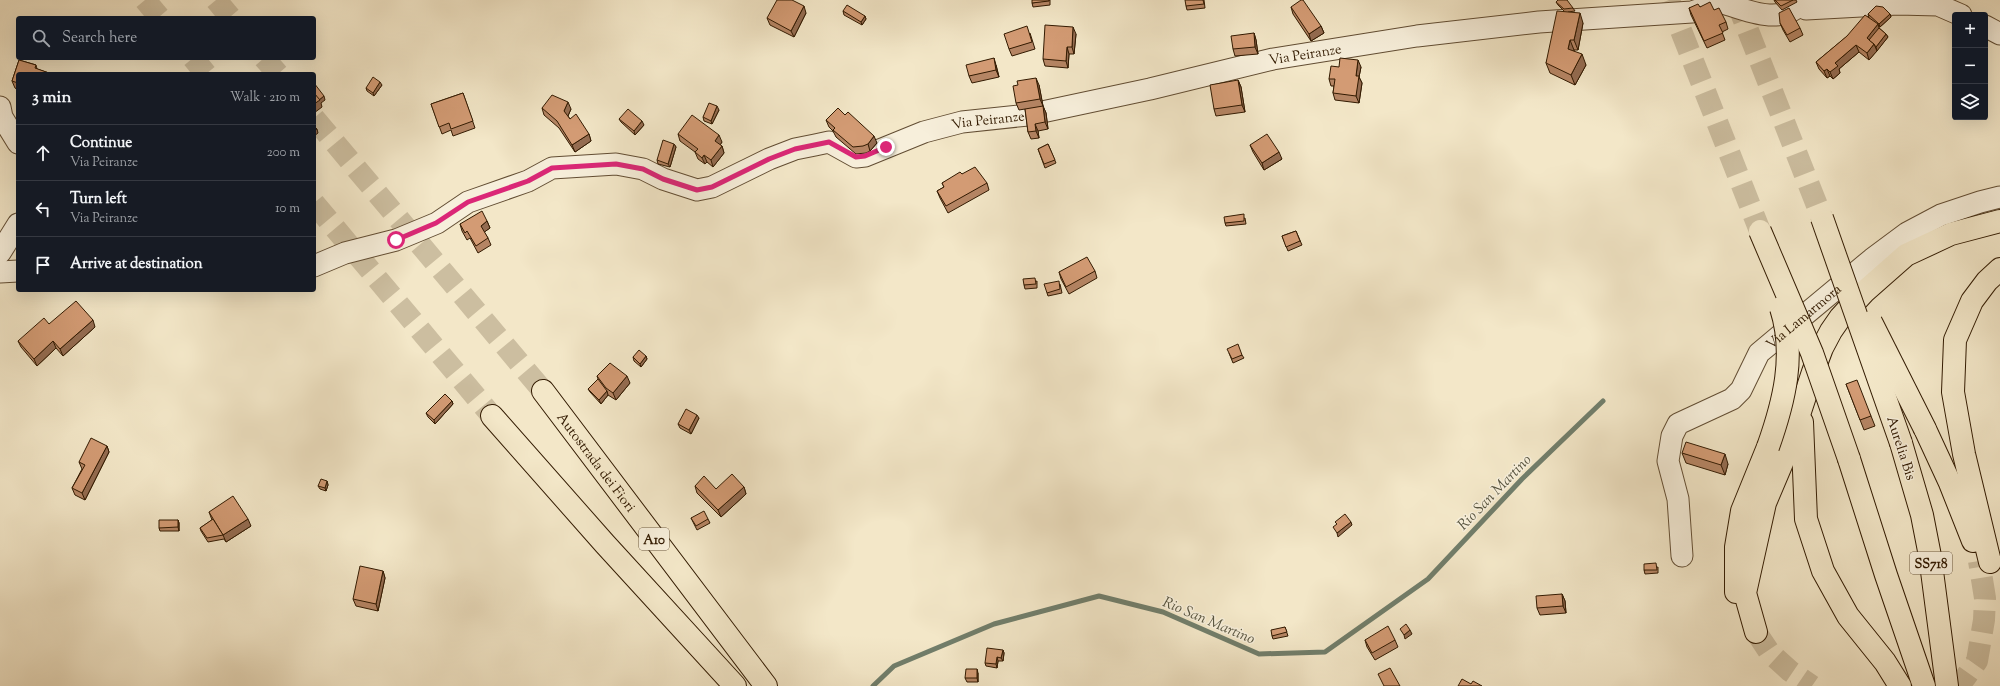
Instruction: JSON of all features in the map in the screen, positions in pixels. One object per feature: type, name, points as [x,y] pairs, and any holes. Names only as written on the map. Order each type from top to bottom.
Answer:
[{"type":"highway","name":"Aurelia Bis","points":[[1947,686],[1930,556],[1922,515],[1901,443],[1822,218],[1838,248],[1873,327],[1925,429],[1984,561],[1953,392],[1955,340],[1972,301],[1987,281],[2000,269]]},
{"type":"highway","points":[[1924,686],[1888,582],[1849,459],[1812,353],[1756,232],[1780,303],[1789,341],[1786,382],[1782,402],[1768,447],[1742,511],[1736,547],[1736,600],[1751,636],[1745,593],[1765,503],[1787,451],[1801,403],[1822,348],[1831,331],[1840,318],[1888,269],[1906,255],[1950,234],[2000,222]]},
{"type":"highway","name":"Autostrada dei Fiori","points":[[543,391],[766,686]]},
{"type":"highway","points":[[1801,403],[1806,519],[1823,571],[1848,616],[1885,662],[1900,686]]},
{"type":"highway","name":"A10","points":[[492,416],[605,544],[735,686]]},
{"type":"street","points":[[1720,1],[1758,14],[1771,15],[1783,14],[1803,3],[1806,9],[1898,4],[1938,6],[1953,12]]},
{"type":"street","name":"Via Peiranze","points":[[316,265],[345,253],[396,240],[423,229],[436,223],[468,202],[528,181],[552,168],[616,164],[643,169],[663,179],[697,190],[712,187],[769,159],[795,149],[829,142],[856,157],[865,156],[924,132],[962,122],[1028,115],[1150,89],[1273,59],[1417,36],[1539,22],[1692,12],[1720,1]]},
{"type":"street","points":[[1988,28],[2000,34]]},
{"type":"street","points":[[0,107],[2,117],[16,140]]},
{"type":"street","name":"Via Lamarmora","points":[[1682,556],[1678,499],[1668,462],[1672,436],[1678,424],[1732,399],[1741,390],[1759,353],[1872,259],[1907,234],[1941,215],[2000,197]]},
{"type":"street","points":[[0,253],[16,227]]},
{"type":"street","points":[[0,272],[16,271]]},
{"type":"building","points":[[777,0],[792,0],[804,6],[791,31],[767,18]]},
{"type":"building","points":[[1032,0],[1049,0],[1049,1],[1032,3]]},
{"type":"building","points":[[1185,0],[1203,0],[1204,4],[1186,6]]},
{"type":"building","points":[[1303,0],[1321,26],[1309,34],[1291,7]]},
{"type":"building","points":[[1558,0],[1567,0],[1573,8],[1564,9],[1556,2]]},
{"type":"building","points":[[1775,0],[1793,0],[1781,6]]},
{"type":"building","points":[[1710,2],[1714,10],[1719,8],[1726,22],[1719,25],[1723,33],[1704,41],[1689,8],[1698,4],[1700,7]]},
{"type":"building","points":[[847,5],[865,16],[861,22],[843,11]]},
{"type":"building","points":[[1876,6],[1883,7],[1890,14],[1879,24],[1868,14]]},
{"type":"building","points":[[1789,8],[1800,28],[1787,35],[1780,23],[1779,13]]},
{"type":"building","points":[[1557,11],[1580,13],[1574,40],[1570,40],[1568,49],[1582,54],[1571,75],[1546,63]]},
{"type":"building","points":[[1865,15],[1878,24],[1867,38],[1874,44],[1867,53],[1856,45],[1835,63],[1838,66],[1830,72],[1827,69],[1824,71],[1816,62],[1847,36]]},
{"type":"building","points":[[1045,25],[1073,27],[1072,47],[1067,47],[1066,61],[1043,59]]},
{"type":"building","points":[[1027,26],[1032,42],[1009,49],[1004,34]]},
{"type":"building","points":[[1879,28],[1886,34],[1876,47],[1869,40]]},
{"type":"building","points":[[1254,33],[1255,47],[1233,49],[1231,36]]},
{"type":"building","points":[[994,58],[996,70],[969,76],[966,65]]},
{"type":"building","points":[[1340,58],[1358,60],[1356,76],[1359,76],[1356,96],[1333,93],[1335,79],[1329,79],[1331,66],[1339,67]]},
{"type":"building","points":[[19,60],[36,65],[35,68],[46,72],[16,72],[16,82],[12,81]]},
{"type":"building","points":[[373,77],[380,82],[373,93],[366,88]]},
{"type":"building","points":[[1036,78],[1040,99],[1016,103],[1013,86],[1018,85],[1017,81]]},
{"type":"building","points":[[1238,80],[1242,105],[1214,109],[1210,85]]},
{"type":"building","points":[[316,86],[324,96],[319,100],[316,96]]},
{"type":"building","points":[[463,93],[473,121],[451,129],[449,123],[439,127],[431,104]]},
{"type":"building","points":[[316,95],[320,100],[316,103]]},
{"type":"building","points":[[552,95],[568,102],[564,111],[570,119],[576,114],[589,134],[572,145],[557,121],[542,108]]},
{"type":"building","points":[[709,103],[717,106],[711,121],[703,117]]},
{"type":"building","points":[[1043,106],[1045,122],[1035,124],[1036,131],[1028,132],[1025,109]]},
{"type":"building","points":[[838,108],[845,115],[848,112],[874,136],[868,144],[853,147],[833,130],[835,128],[826,120]]},
{"type":"building","points":[[628,109],[642,121],[634,131],[619,119]]},
{"type":"building","points":[[692,115],[719,135],[715,141],[722,146],[711,160],[704,155],[702,158],[695,152],[698,149],[678,134]]},
{"type":"building","points":[[1267,134],[1279,152],[1262,163],[1250,145]]},
{"type":"building","points":[[663,140],[674,144],[668,164],[657,160]]},
{"type":"building","points":[[1048,144],[1055,160],[1044,164],[1038,149]]},
{"type":"building","points":[[975,167],[987,183],[946,206],[937,191],[944,187],[942,183],[960,172],[962,174]]},
{"type":"building","points":[[482,211],[487,221],[481,226],[488,238],[476,246],[467,231],[465,233],[460,224]]},
{"type":"building","points":[[1244,214],[1244,221],[1225,223],[1224,217]]},
{"type":"building","points":[[1296,231],[1300,241],[1286,247],[1282,236]]},
{"type":"building","points":[[1087,257],[1095,271],[1066,287],[1059,272]]},
{"type":"building","points":[[1035,278],[1036,284],[1024,285],[1023,279]]},
{"type":"building","points":[[1059,281],[1060,289],[1047,293],[1044,284]]},
{"type":"building","points":[[76,301],[93,320],[60,349],[53,341],[34,359],[18,341],[44,318],[49,324]]},
{"type":"building","points":[[1238,344],[1242,355],[1232,359],[1227,349]]},
{"type":"building","points":[[639,350],[646,356],[640,364],[633,357]]},
{"type":"building","points":[[610,363],[627,376],[613,393],[606,388],[597,376]]},
{"type":"building","points":[[598,379],[607,391],[599,400],[588,389]]},
{"type":"building","points":[[1857,380],[1871,416],[1860,420],[1846,384]]},
{"type":"building","points":[[445,394],[452,401],[434,420],[426,413]]},
{"type":"building","points":[[686,409],[697,415],[689,430],[678,424]]},
{"type":"building","points":[[91,438],[107,446],[82,493],[72,488],[85,465],[79,462]]},
{"type":"building","points":[[1686,442],[1725,454],[1721,465],[1682,453]]},
{"type":"building","points":[[732,474],[744,487],[718,510],[695,486],[704,476],[716,489]]},
{"type":"building","points":[[321,479],[327,481],[325,488],[318,486]]},
{"type":"building","points":[[233,496],[248,519],[223,535],[209,512]]},
{"type":"building","points":[[704,511],[708,519],[696,526],[691,518]]},
{"type":"building","points":[[1345,514],[1351,522],[1337,533],[1333,527],[1337,524],[1335,522]]},
{"type":"building","points":[[213,519],[223,535],[207,538],[200,528]]},
{"type":"building","points":[[159,520],[178,520],[178,527],[159,528]]},
{"type":"building","points":[[1656,563],[1657,570],[1644,570],[1644,564]]},
{"type":"building","points":[[360,566],[383,571],[376,604],[353,599]]},
{"type":"building","points":[[1562,594],[1563,606],[1537,608],[1536,596]]},
{"type":"building","points":[[1406,624],[1410,630],[1404,635],[1400,629]]},
{"type":"building","points":[[1388,626],[1395,640],[1372,653],[1365,640]]},
{"type":"building","points":[[1285,627],[1287,632],[1272,636],[1271,630]]},
{"type":"building","points":[[987,648],[1003,650],[1001,658],[997,657],[996,664],[985,663]]},
{"type":"building","points":[[1390,668],[1400,686],[1384,686],[1378,674]]},
{"type":"building","points":[[966,669],[977,669],[977,678],[965,678]]},
{"type":"building","points":[[1462,679],[1471,684],[1473,681],[1482,686],[1458,686]]},
{"type":"waterway","name":"Rio San Martino","points":[[873,686],[894,666],[994,624],[1099,596],[1163,612],[1259,654],[1325,652],[1428,579],[1522,479],[1603,401]]},
{"type":"tunnel","points":[[145,0],[158,16]]},
{"type":"tunnel","points":[[216,0],[229,16]]},
{"type":"tunnel","points":[[1669,0],[1760,231]]},
{"type":"tunnel","points":[[1736,0],[1822,218]]},
{"type":"tunnel","points":[[195,60],[204,72]]},
{"type":"tunnel","points":[[266,60],[276,72]]},
{"type":"tunnel","points":[[316,120],[543,391]]},
{"type":"tunnel","points":[[316,205],[492,416]]},
{"type":"tunnel","points":[[1951,686],[1965,678],[1977,661],[1984,620],[1985,598],[1979,561]]},
{"type":"tunnel","points":[[1756,632],[1770,653],[1790,671],[1812,686]]},
{"type":"route","points":[[396,240],[436,223],[468,202],[504,191],[528,181],[552,168],[616,164],[643,169],[663,179],[697,190],[712,187],[769,159],[795,149],[815,144],[829,142],[856,157],[865,156],[886,147]]}]
